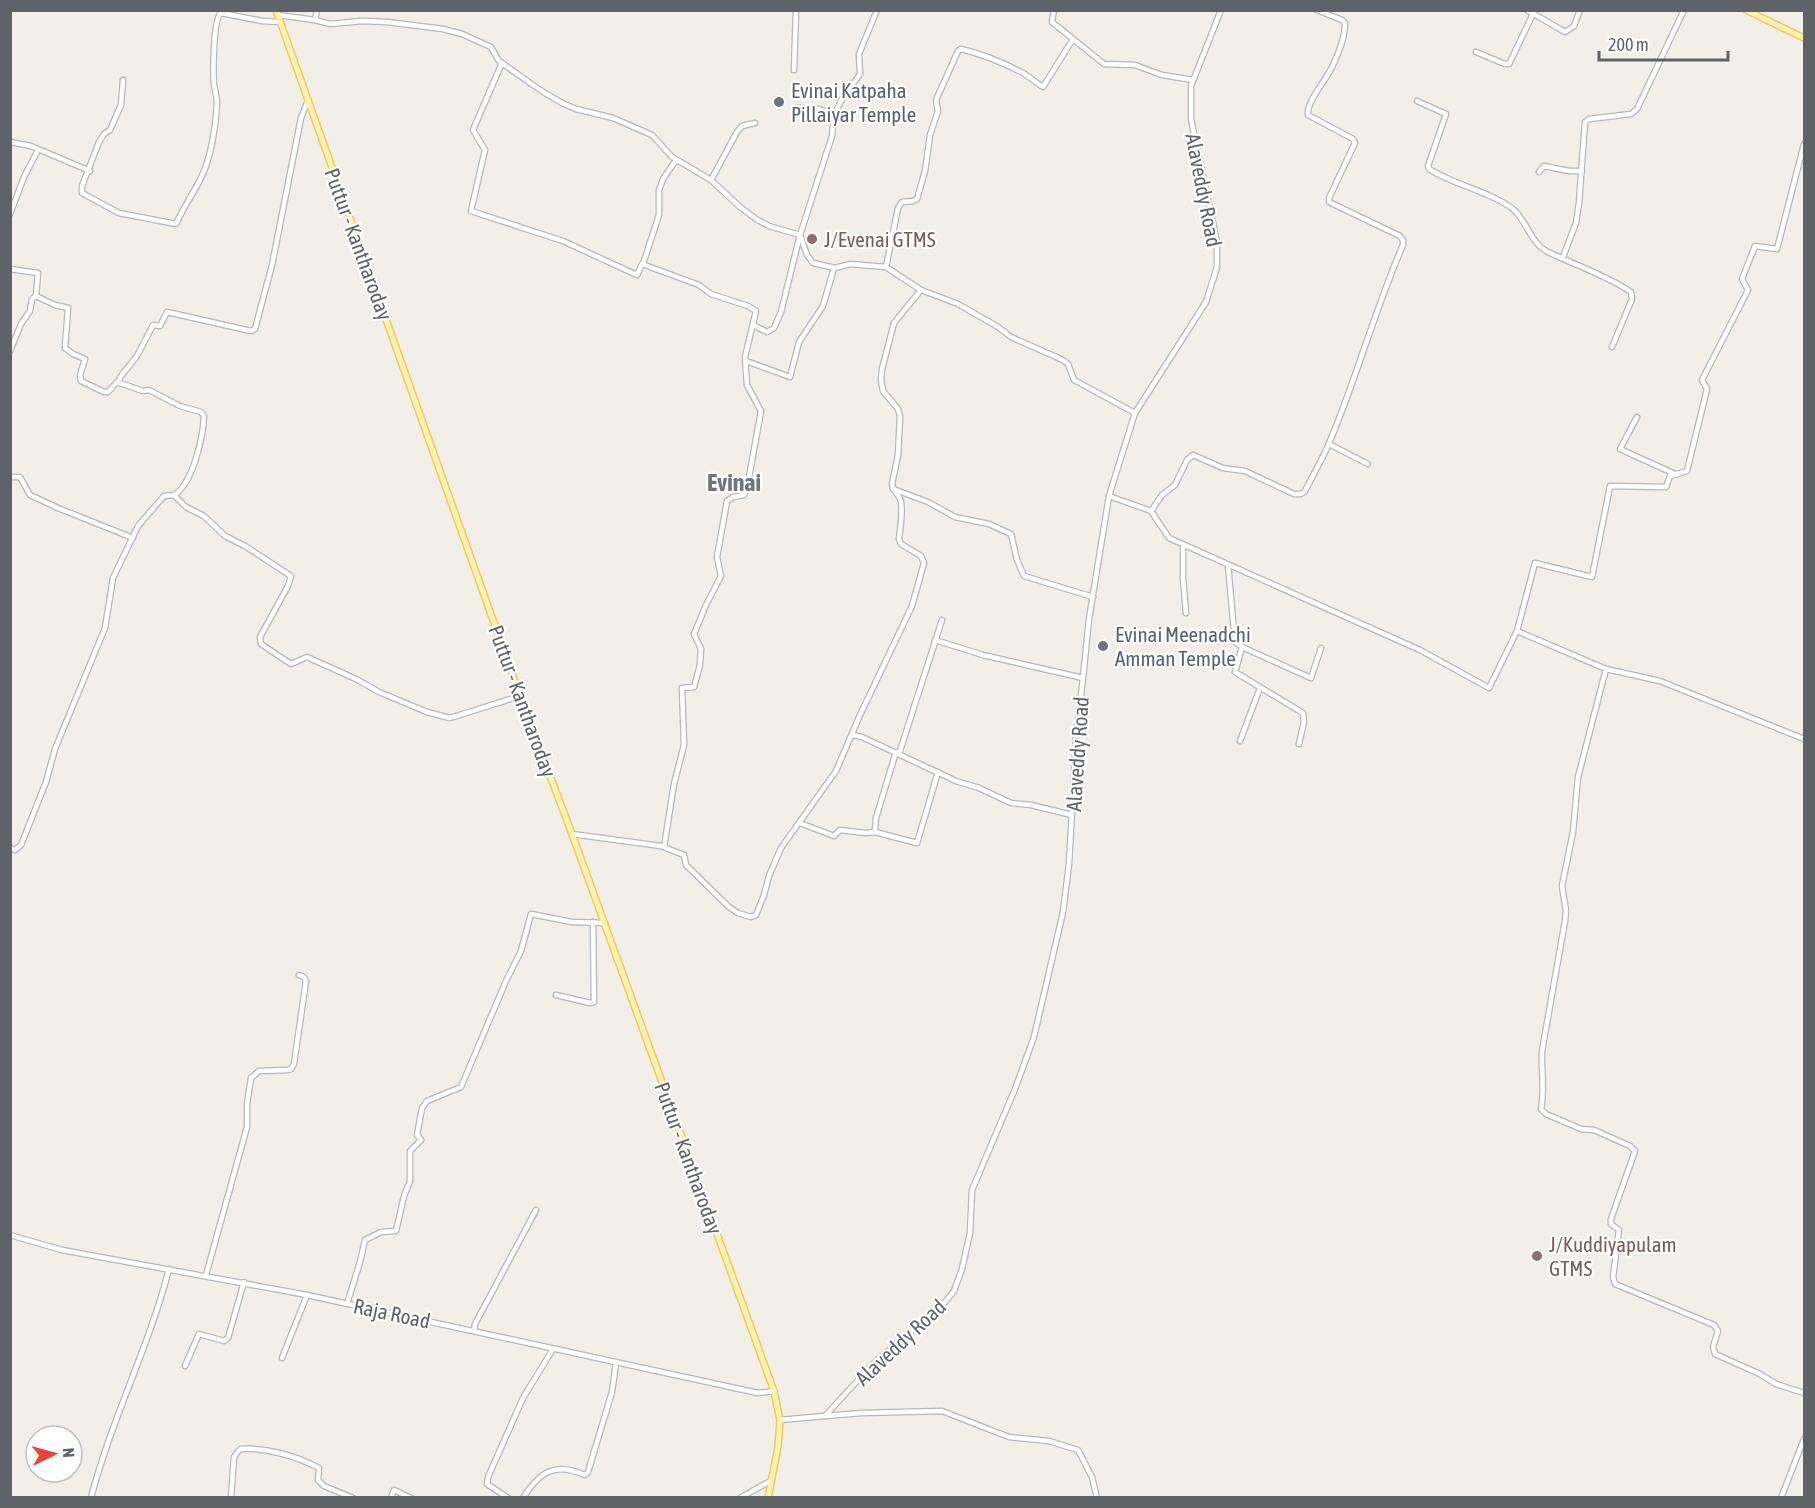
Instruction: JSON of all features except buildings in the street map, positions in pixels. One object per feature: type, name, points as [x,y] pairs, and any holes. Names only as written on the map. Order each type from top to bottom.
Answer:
[{"type":"main road","points":[[1746,10],[1804,38]]},
{"type":"main road","name":"Puttur - Kantharoday","points":[[277,13],[520,696],[573,834],[774,1391],[780,1420],[778,1447],[768,1497]]},
{"type":"street","points":[[315,20],[316,10]]},
{"type":"street","points":[[794,70],[796,10]]},
{"type":"street","points":[[753,324],[767,332],[774,328],[781,312],[800,235],[832,136],[834,115],[860,74],[860,54],[876,10]]},
{"type":"street","points":[[1054,10],[1052,22],[1104,64],[1135,65],[1162,75],[1193,80]]},
{"type":"street","name":"Alaveddy Road","points":[[825,1416],[873,1364],[945,1302],[954,1291],[962,1269],[970,1233],[972,1190],[1015,1089],[1034,1037],[1063,912],[1069,864],[1076,739],[1093,597],[1109,496],[1135,413],[1206,302],[1217,267],[1217,242],[1191,119],[1191,86],[1221,10]]},
{"type":"street","points":[[1151,511],[1162,495],[1175,485],[1187,460],[1193,454],[1223,468],[1245,471],[1294,494],[1301,494],[1305,491],[1329,444],[1353,383],[1403,240],[1400,236],[1329,202],[1355,143],[1308,115],[1308,107],[1331,70],[1345,28],[1342,20],[1317,10]]},
{"type":"street","points":[[1527,10],[1565,32],[1574,26],[1580,10]]},
{"type":"street","points":[[1563,257],[1576,223],[1585,122],[1588,119],[1631,114],[1637,109],[1684,10]]},
{"type":"street","points":[[123,80],[121,105],[110,130],[99,142],[90,171],[82,186],[82,193],[119,213],[176,224],[201,178],[212,141],[217,101],[214,82],[214,29],[217,16],[220,13],[280,22]]},
{"type":"street","points":[[277,13],[330,24],[371,21],[443,29],[462,34],[491,47],[502,63],[562,103],[576,109],[613,118],[652,135],[666,152],[711,180],[756,219],[769,226],[800,235]]},
{"type":"street","points":[[1476,52],[1509,64],[1533,14]]},
{"type":"street","points":[[886,267],[898,208],[902,202],[916,199],[925,171],[930,135],[938,111],[935,105],[936,100],[958,51],[961,49],[975,53],[1008,66],[1026,74],[1043,87],[1073,39]]},
{"type":"street","points":[[502,63],[473,130],[484,150],[471,211],[563,241],[637,275],[643,264],[659,215],[659,190],[663,179],[676,160]]},
{"type":"street","points":[[36,296],[68,308],[65,348],[85,359],[80,375],[81,381],[104,392],[108,392],[115,382],[118,382],[137,356],[153,325],[160,326],[167,312],[251,331],[255,329],[272,265],[301,118],[308,100]]},
{"type":"street","points":[[1417,100],[1446,114],[1428,166],[1429,169],[1511,208],[1540,247],[1631,292],[1632,299],[1612,347]]},
{"type":"street","points":[[796,108],[819,109],[834,115]]},
{"type":"street","points":[[711,180],[737,132],[742,126],[755,123]]},
{"type":"street","points":[[10,142],[31,146],[90,171]]},
{"type":"street","points":[[1109,496],[1151,511],[1169,538],[1420,650],[1490,688],[1517,631],[1535,563],[1592,577],[1610,486],[1666,487],[1670,476],[1687,471],[1707,389],[1702,380],[1748,290],[1742,279],[1755,246],[1777,249],[1804,144]]},
{"type":"street","points":[[10,214],[24,177],[38,150]]},
{"type":"street","points":[[1539,172],[1544,166],[1581,171]]},
{"type":"street","points":[[800,235],[809,260],[813,263],[834,268],[850,264],[886,267],[921,290],[958,304],[1011,337],[1063,360],[1068,364],[1074,380],[1135,413]]},
{"type":"street","points":[[643,264],[699,285],[711,294],[748,306],[756,312],[746,361],[747,385],[761,411],[747,488],[744,495],[732,497],[727,501],[717,557],[721,576],[694,634],[701,650],[700,665],[694,687],[682,688],[684,745],[674,784],[664,847]]},
{"type":"street","points":[[746,361],[790,377],[799,342],[823,306],[834,268]]},
{"type":"street","points":[[10,269],[38,273],[36,296],[32,299],[30,312],[21,324],[10,351]]},
{"type":"street","points":[[892,489],[898,455],[900,416],[898,409],[883,391],[882,369],[894,323],[921,290]]},
{"type":"street","points":[[10,848],[15,850],[21,845],[46,782],[55,749],[105,628],[114,578],[138,526],[164,496],[174,495],[185,485],[190,475],[204,416],[201,412],[180,406],[149,390],[142,391],[118,382]]},
{"type":"street","points":[[1637,417],[1620,449],[1675,474]]},
{"type":"street","points":[[1329,444],[1368,464]]},
{"type":"street","points":[[10,477],[20,477],[30,495],[68,513],[133,538]]},
{"type":"street","points":[[892,489],[928,502],[955,517],[989,524],[1011,534],[1017,560],[1024,576],[1093,597]]},
{"type":"street","points":[[573,834],[664,847],[684,855],[686,866],[729,907],[751,917],[756,915],[781,848],[836,771],[912,606],[923,574],[924,563],[921,556],[901,544],[899,539],[901,503],[900,497],[892,489]]},
{"type":"street","points":[[174,495],[186,507],[204,516],[225,536],[245,546],[291,576],[288,586],[260,637],[261,644],[291,664],[307,657],[408,704],[450,718],[520,696]]},
{"type":"street","points":[[1183,545],[1186,613]]},
{"type":"street","points":[[1228,565],[1235,642],[1311,678],[1322,648]]},
{"type":"street","points":[[875,830],[876,818],[942,620]]},
{"type":"street","points":[[1517,631],[1606,669],[1660,681],[1804,739]]},
{"type":"street","points":[[935,640],[983,655],[1083,678]]},
{"type":"street","points":[[1242,647],[1235,672],[1304,714],[1299,744]]},
{"type":"street","points":[[1606,669],[1578,777],[1573,832],[1562,886],[1566,911],[1542,1051],[1541,1068],[1544,1091],[1541,1109],[1581,1129],[1594,1130],[1630,1146],[1635,1151],[1611,1219],[1611,1224],[1619,1230],[1613,1277],[1615,1284],[1714,1325],[1718,1331],[1713,1347],[1715,1354],[1760,1374],[1776,1384],[1804,1393]]},
{"type":"street","points":[[1240,741],[1260,688]]},
{"type":"street","points":[[852,735],[862,737],[1011,803],[1072,815]]},
{"type":"street","points":[[800,823],[834,836],[840,830],[875,832],[917,843],[938,772]]},
{"type":"street","points":[[347,1304],[365,1240],[381,1232],[396,1231],[410,1181],[410,1150],[421,1140],[417,1135],[422,1108],[427,1101],[461,1087],[521,951],[531,914],[572,922],[604,923]]},
{"type":"street","points":[[556,995],[594,1002],[593,922]]},
{"type":"street","points":[[206,1275],[247,1127],[247,1104],[251,1078],[259,1071],[288,1070],[294,1064],[306,981],[299,975]]},
{"type":"street","points":[[474,1331],[475,1324],[536,1210]]},
{"type":"street","name":"Raja Road","points":[[10,1235],[62,1250],[244,1282],[758,1393],[774,1391]]},
{"type":"street","points":[[91,1497],[107,1443],[127,1395],[169,1269]]},
{"type":"street","points":[[184,1366],[199,1334],[224,1341],[228,1338],[244,1282]]},
{"type":"street","points":[[282,1358],[307,1295]]},
{"type":"street","points":[[507,1497],[487,1484],[488,1477],[523,1398],[553,1349]]},
{"type":"street","points":[[523,1497],[544,1473],[557,1468],[585,1475],[588,1472],[612,1392],[616,1363]]},
{"type":"street","points":[[780,1420],[862,1413],[942,1411],[1009,1437],[1049,1441],[1078,1450],[1092,1477],[1097,1497]]},
{"type":"street","points":[[1782,1497],[1804,1439]]},
{"type":"street","points":[[231,1497],[234,1457],[240,1449],[253,1448],[290,1456],[319,1468],[318,1480],[324,1486],[353,1497]]},
{"type":"street","points":[[740,1497],[772,1480]]},
{"type":"street","points":[[390,1497],[394,1490],[411,1497]]},
{"type":"place","name":"Evinai Katpaha Pillaiyar Temple","points":[[779,102]]},
{"type":"place","name":"J/Evenai GTMS","points":[[812,239]]},
{"type":"place","name":"Evinai Meenadchi Amman Temple","points":[[1103,646]]},
{"type":"place","name":"J/Kuddiyapulam GTMS","points":[[1537,1256]]},
{"type":"district","name":"Evinai","points":[[734,482]]}]
